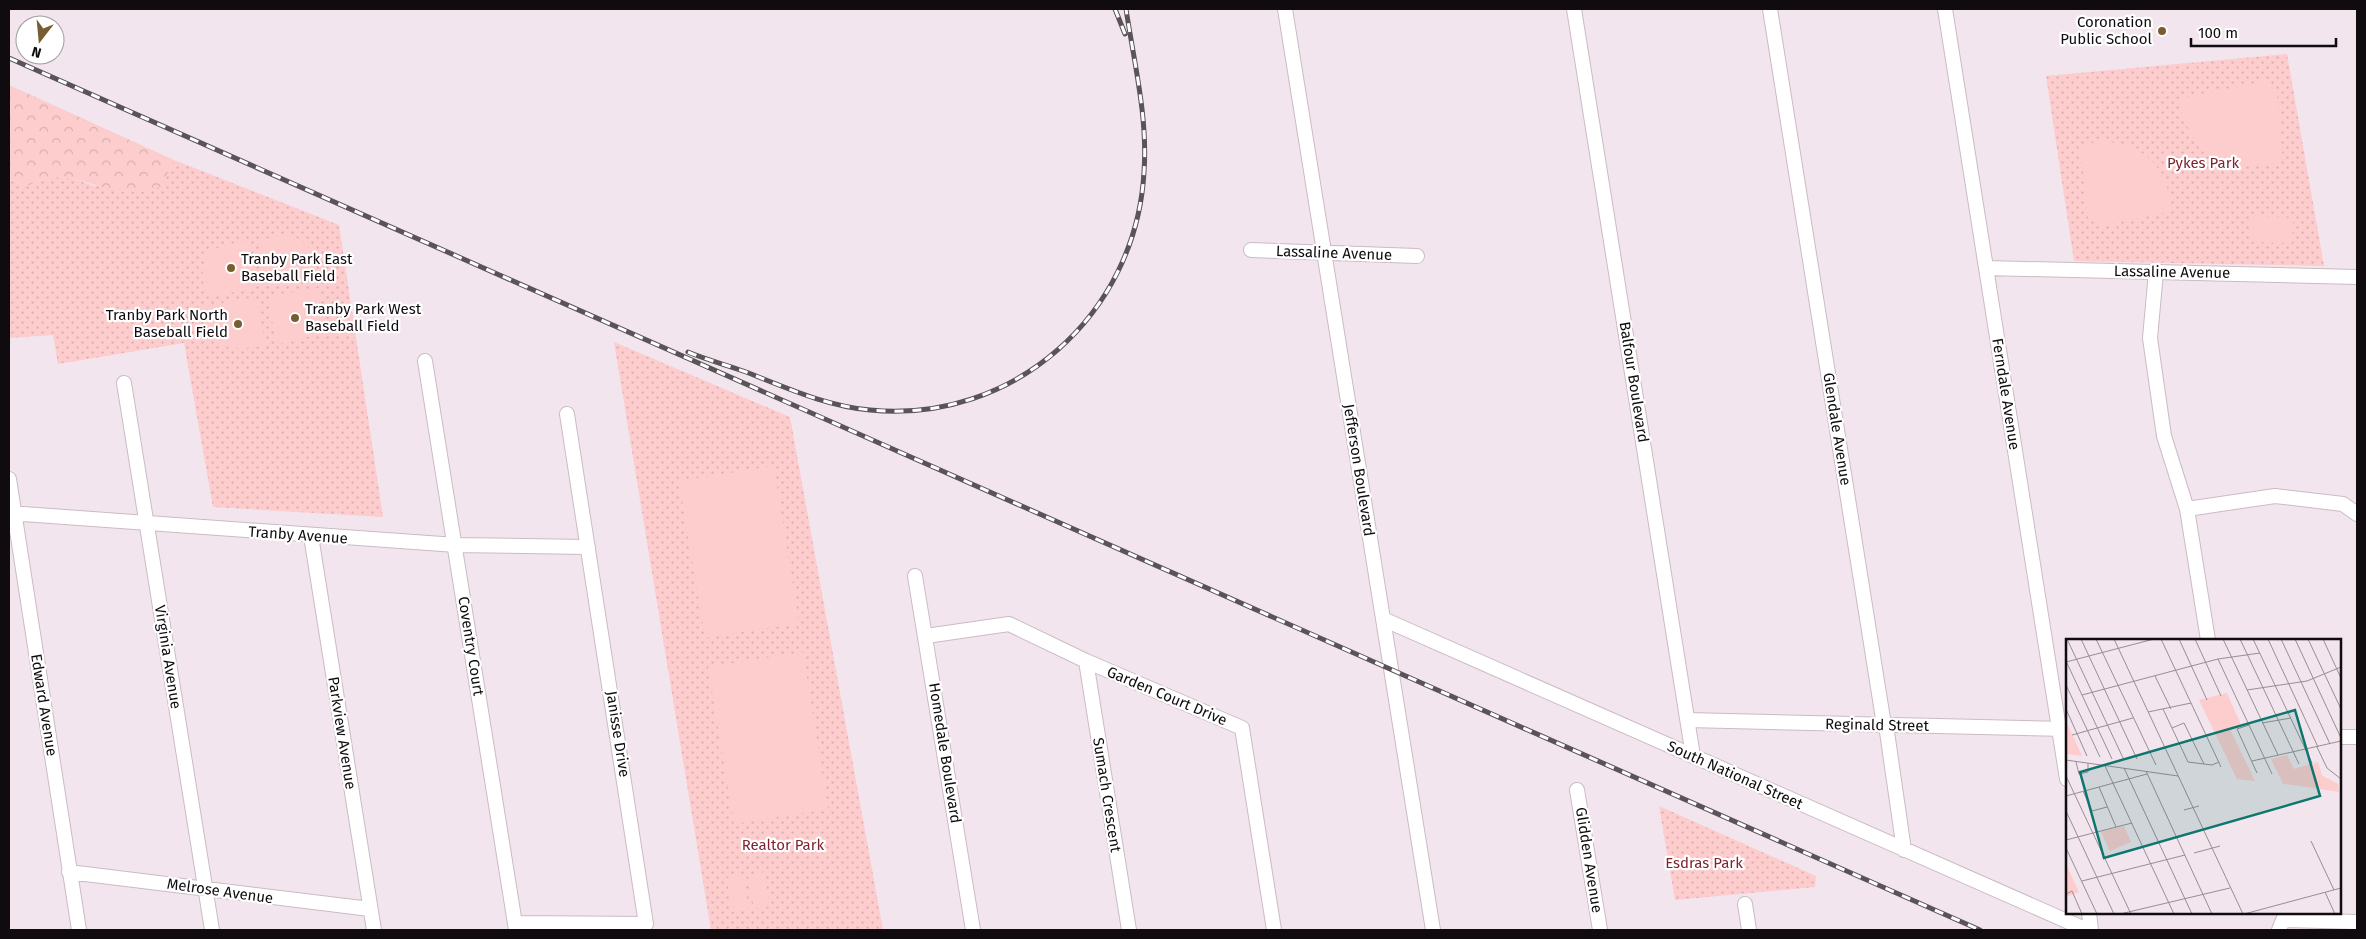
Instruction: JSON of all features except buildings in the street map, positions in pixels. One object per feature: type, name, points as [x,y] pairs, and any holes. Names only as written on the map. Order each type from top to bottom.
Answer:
[{"type":"street","name":"Jefferson Boulevard","points":[[1285,9],[1433,930]]},
{"type":"street","name":"Balfour Boulevard","points":[[1574,9],[1693,756]]},
{"type":"street","name":"Glendale Avenue","points":[[1770,9],[1884,725],[1887,732],[1904,850]]},
{"type":"street","name":"Ferndale Avenue","points":[[1945,9],[2063,729],[2066,766]]},
{"type":"street","name":"Lassaline Avenue","points":[[1252,250],[1417,256]]},
{"type":"street","name":"Lassaline Avenue","points":[[1986,268],[2357,278]]},
{"type":"street","points":[[2156,272],[2150,338],[2164,436],[2187,509],[2208,639]]},
{"type":"street","name":"Coventry Court","points":[[425,361],[516,927]]},
{"type":"street","name":"Virginia Avenue","points":[[124,383],[212,930]]},
{"type":"street","name":"Janisse Drive","points":[[516,927],[646,924],[567,414]]},
{"type":"street","name":"Edward Avenue","points":[[9,479],[12,513],[79,930]]},
{"type":"street","points":[[2187,509],[2275,496],[2343,504],[2357,514]]},
{"type":"street","name":"Tranby Avenue","points":[[12,513],[456,545],[588,547]]},
{"type":"street","name":"Parkview Avenue","points":[[311,536],[374,930]]},
{"type":"street","name":"Homedale Boulevard","points":[[916,576],[973,930]]},
{"type":"street","name":"South National Street","points":[[1383,619],[2087,930]]},
{"type":"street","name":"Garden Court Drive","points":[[926,636],[1010,624],[1086,661],[1242,728],[1274,930]]},
{"type":"street","name":"Sumach Crescent","points":[[1086,661],[1129,930]]},
{"type":"street","name":"Reginald Street","points":[[1688,720],[2063,729]]},
{"type":"street","points":[[2341,736],[2357,737]]},
{"type":"street","name":"Glidden Avenue","points":[[1577,790],[1600,930]]},
{"type":"street","name":"Melrose Avenue","points":[[70,872],[370,909]]},
{"type":"street","points":[[1745,904],[1749,930]]},
{"type":"street","points":[[2088,914],[2091,930]]},
{"type":"street","points":[[2279,930],[2284,920],[2357,922]]},
{"type":"green space","name":"Pykes Park","points":[[2287,54],[2324,266],[2074,261],[2046,76]]},
{"type":"green space","points":[[2265,81],[2277,90],[2283,161],[2244,166],[2228,163],[2214,157],[2202,148],[2192,135],[2184,119],[2178,99]]},
{"type":"green space","points":[[9,85],[174,160],[162,186],[143,192],[119,192],[72,178],[53,177],[29,185],[9,180]]},
{"type":"green space","points":[[2102,141],[2131,148],[2143,153],[2152,161],[2160,170],[2165,182],[2172,211],[2101,226],[2088,218],[2080,145]]},
{"type":"green space","points":[[174,160],[339,225],[383,517],[213,507],[184,343],[58,364],[53,335],[9,338],[9,180],[29,185],[53,177],[72,178],[94,186],[162,186]]},
{"type":"green space","points":[[2251,216],[2293,218],[2292,243],[2251,242]]},
{"type":"green space","points":[[285,235],[301,240],[310,250],[316,263],[319,279],[273,286],[266,282],[259,240]]},
{"type":"green space","points":[[248,241],[255,283],[251,289],[205,297],[203,271],[204,262],[208,255],[223,246]]},
{"type":"green space","points":[[319,288],[321,314],[320,323],[316,330],[302,339],[276,344],[269,302],[274,295]]},
{"type":"green space","points":[[251,298],[258,303],[265,345],[230,348],[223,345],[213,331],[206,306]]},
{"type":"green space","name":"Realtor Park","points":[[614,342],[790,417],[883,930],[711,930]]},
{"type":"green space","points":[[774,466],[799,623],[705,638],[679,481]]},
{"type":"green space","points":[[803,652],[828,809],[734,824],[708,667]]},
{"type":"green space","name":"Esdras Park","points":[[1659,806],[1816,876],[1815,887],[1675,900]]},
{"type":"green space","points":[[764,872],[770,906],[754,909],[748,875]]},
{"type":"green space","points":[[743,875],[749,910],[732,912],[727,878]]},
{"type":"railway","points":[[1115,9],[1125,34]]},
{"type":"railway","points":[[688,352],[838,405],[870,410],[923,410],[972,399],[1017,379],[1058,350],[1091,314],[1118,271],[1136,224],[1145,152],[1140,90],[1126,9]]},
{"type":"railway","points":[[9,58],[1980,930]]},
{"type":"place","name":"Coronation Public School","points":[[2162,31]]},
{"type":"place","name":"Tranby Park East Baseball Field","points":[[231,268]]},
{"type":"place","name":"Tranby Park West Baseball Field","points":[[295,318]]},
{"type":"place","name":"Tranby Park North Baseball Field","points":[[238,324]]}]
